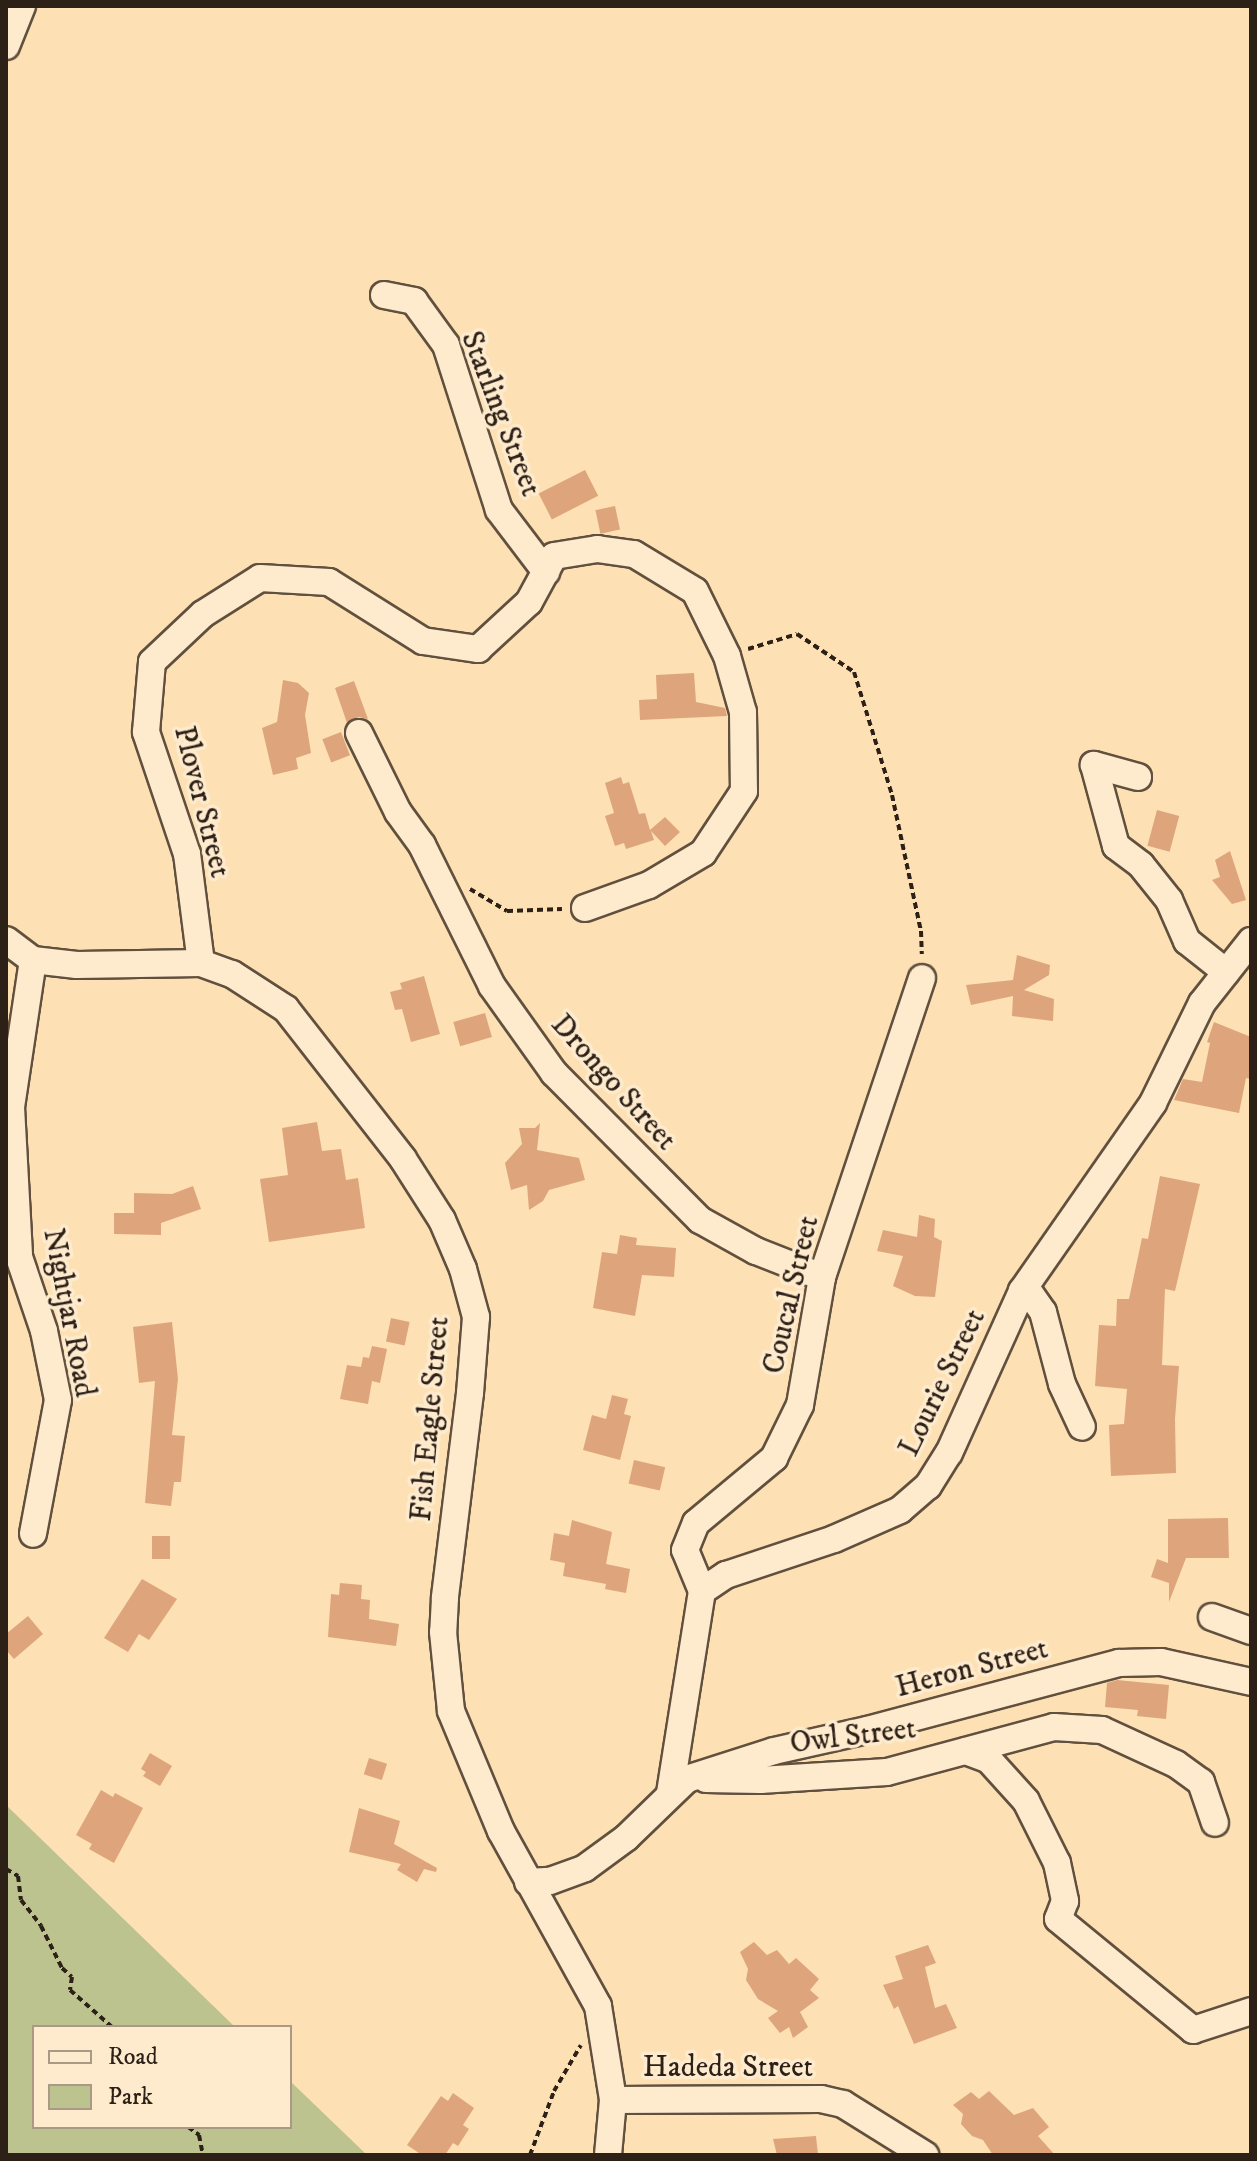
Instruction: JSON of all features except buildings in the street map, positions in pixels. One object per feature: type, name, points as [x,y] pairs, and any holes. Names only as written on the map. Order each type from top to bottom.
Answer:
[{"type":"street","points":[[6,46],[22,6]]},
{"type":"street","name":"Starling Street","points":[[384,295],[414,301],[446,345],[499,510],[546,572]]},
{"type":"street","name":"Plover Street","points":[[201,963],[187,854],[146,732],[152,662],[203,614],[260,578],[329,582],[423,641],[478,649],[529,602],[554,556],[597,549],[634,554],[695,591],[727,656],[743,712],[744,791],[703,853],[649,885],[585,908]]},
{"type":"street","name":"Drongo Street","points":[[359,733],[398,812],[422,845],[492,986],[554,1073],[700,1220],[756,1251],[822,1277]]},
{"type":"street","points":[[1138,777],[1094,765],[1116,846],[1141,865],[1169,900],[1187,941],[1226,972]]},
{"type":"street","points":[[6,940],[33,960]]},
{"type":"street","name":"Lourie Street","points":[[702,1591],[726,1575],[834,1539],[900,1510],[928,1486],[949,1453],[1022,1291],[1153,1103],[1202,1003],[1251,941]]},
{"type":"street","name":"Fish Eagle Street","points":[[33,960],[77,965],[201,963],[232,974],[286,1009],[403,1159],[442,1220],[463,1269],[476,1317],[445,1598],[443,1632],[451,1711],[474,1773],[528,1882],[598,2006],[613,2100],[608,2155]]},
{"type":"street","name":"Nightjar Road","points":[[33,960],[8,1108],[19,1257],[44,1331],[58,1400],[33,1534]]},
{"type":"street","name":"Coucal Street","points":[[702,1591],[685,1550],[696,1523],[774,1458],[800,1405],[822,1277],[922,978]]},
{"type":"street","points":[[1022,1291],[1029,1292],[1043,1312],[1062,1384],[1082,1427]]},
{"type":"street","points":[[528,1882],[550,1881],[585,1868],[626,1838],[678,1786],[702,1591]]},
{"type":"street","points":[[1212,1617],[1251,1631]]},
{"type":"street","name":"Heron Street","points":[[678,1786],[774,1751],[880,1727],[1119,1663],[1161,1662],[1251,1682]]},
{"type":"street","name":"Owl Street","points":[[678,1786],[887,1772],[1054,1727],[1102,1730],[1176,1764],[1201,1782],[1215,1823]]},
{"type":"street","points":[[966,1751],[989,1760],[1026,1801],[1057,1863],[1065,1901],[1058,1919],[1193,2030],[1251,2011]]},
{"type":"street","name":"Hadeda Street","points":[[613,2100],[821,2099],[843,2104],[925,2155]]},
{"type":"path","points":[[727,656],[797,634],[854,672],[892,795],[921,931],[922,978]]},
{"type":"path","points":[[468,888],[507,911],[585,908]]},
{"type":"path","points":[[6,1869],[18,1876],[21,1900],[41,1926],[62,1968],[72,1977],[70,1990],[110,2025]]},
{"type":"path","points":[[530,2155],[554,2091],[580,2047],[602,2022]]},
{"type":"path","points":[[191,2129],[199,2135],[203,2155]]},
{"type":"green space","points":[[6,1805],[233,2025],[32,2025],[32,2129],[292,2129],[292,2083],[367,2155],[6,2155]]}]
